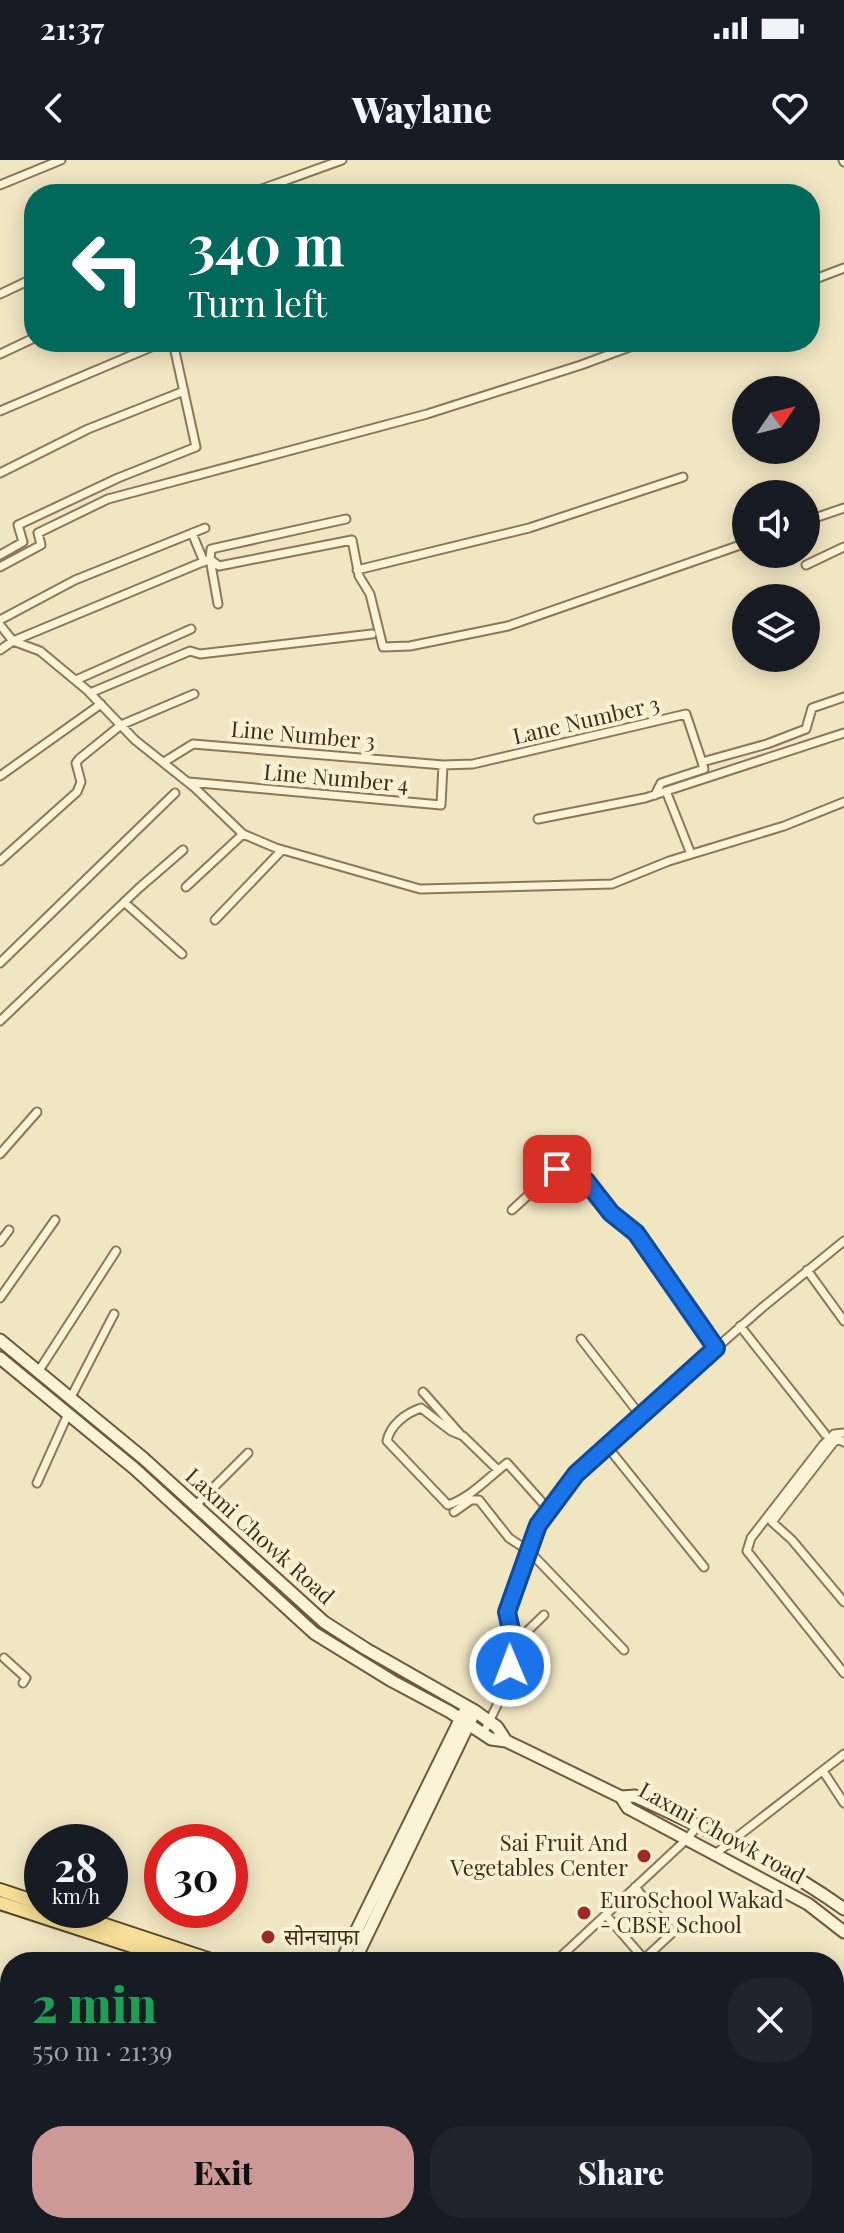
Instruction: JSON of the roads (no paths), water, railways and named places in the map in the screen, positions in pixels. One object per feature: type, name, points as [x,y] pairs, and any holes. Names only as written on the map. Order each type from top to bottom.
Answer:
[{"type":"main road","name":"Laxmi Chowk Road","points":[[0,1340],[143,1458],[324,1622],[489,1720],[506,1741]]},
{"type":"main road","name":"Laxmi Chowk Road","points":[[0,1358],[135,1469],[314,1633],[483,1734]]},
{"type":"main road","points":[[52,1402],[65,1395]]},
{"type":"main road","points":[[359,1952],[470,1708]]},
{"type":"main road","points":[[346,1952],[465,1721]]},
{"type":"main road","name":"Laxmi Chowk road","points":[[483,1734],[491,1739],[506,1741],[621,1797],[635,1796],[730,1840],[817,1889],[844,1909]]},
{"type":"main road","name":"Laxmi Chowk road","points":[[621,1797],[628,1808],[808,1904],[844,1932]]},
{"type":"main road","points":[[0,1890],[24,1898]]},
{"type":"main road","points":[[0,1903],[24,1909]]},
{"type":"main road","points":[[95,1928],[156,1952]]},
{"type":"main road","points":[[96,1928],[181,1952]]},
{"type":"street","points":[[0,185],[61,160]]},
{"type":"street","points":[[276,184],[342,160]]},
{"type":"street","points":[[820,277],[844,268]]},
{"type":"street","points":[[0,294],[24,283]]},
{"type":"street","points":[[0,354],[24,343]]},
{"type":"street","points":[[0,411],[139,352]]},
{"type":"street","points":[[0,555],[23,542],[18,525],[118,478],[196,447],[175,352]]},
{"type":"street","points":[[0,567],[41,545],[38,533],[108,499],[427,414],[613,352]]},
{"type":"street","points":[[0,473],[88,429],[184,391]]},
{"type":"street","points":[[357,570],[529,528],[683,477]]},
{"type":"street","points":[[820,516],[844,508]]},
{"type":"street","points":[[0,650],[13,641],[207,560],[211,549],[346,519]]},
{"type":"street","points":[[205,528],[75,580],[0,622],[13,641],[40,651],[76,680],[135,740],[188,782],[243,834],[282,850],[420,889],[612,884],[691,854],[784,826],[844,802]]},
{"type":"street","points":[[192,533],[207,560],[218,604]]},
{"type":"street","points":[[207,560],[219,566],[352,540],[357,570],[370,594],[383,647],[410,646],[508,626],[732,548]]},
{"type":"street","points":[[820,558],[844,547]]},
{"type":"street","points":[[76,680],[191,629]]},
{"type":"street","points":[[90,693],[190,651],[215,653],[372,634]]},
{"type":"street","points":[[0,861],[77,792],[81,782],[76,763],[121,725],[194,694]]},
{"type":"street","points":[[655,795],[661,783],[704,769],[702,762],[806,729],[812,708],[844,697]]},
{"type":"street","points":[[0,776],[101,704]]},
{"type":"street","name":"Lane Number 3","points":[[443,765],[473,764],[566,745],[686,714],[702,762]]},
{"type":"street","points":[[538,819],[655,795],[844,733]]},
{"type":"street","name":"Line Number 3","points":[[164,762],[193,744],[443,765]]},
{"type":"street","name":"Line Number 4","points":[[188,782],[441,805],[443,765]]},
{"type":"street","points":[[666,791],[691,854]]},
{"type":"street","points":[[0,963],[175,793]]},
{"type":"street","points":[[186,887],[243,834]]},
{"type":"street","points":[[0,1021],[183,850]]},
{"type":"street","points":[[215,920],[282,850]]},
{"type":"street","points":[[124,902],[182,954]]},
{"type":"street","points":[[1,1152],[37,1112]]},
{"type":"street","points":[[512,1210],[557,1169],[567,1168],[586,1181],[611,1213],[636,1233],[716,1348]]},
{"type":"street","points":[[0,1298],[55,1220]]},
{"type":"street","points":[[0,1242],[9,1230]]},
{"type":"street","points":[[483,1734],[502,1695],[510,1666],[512,1646],[507,1612],[533,1534],[549,1510],[576,1474],[606,1445],[740,1326],[844,1241]]},
{"type":"street","points":[[38,1372],[116,1251]]},
{"type":"street","points":[[807,1270],[844,1321]]},
{"type":"street","points":[[65,1395],[114,1314]]},
{"type":"street","points":[[740,1326],[825,1434]]},
{"type":"street","points":[[581,1339],[640,1415]]},
{"type":"street","points":[[423,1392],[498,1470]]},
{"type":"street","points":[[463,1436],[451,1431],[421,1408],[412,1411],[389,1430],[387,1441],[448,1505],[457,1502],[507,1463],[549,1510]]},
{"type":"street","points":[[37,1483],[68,1414]]},
{"type":"street","points":[[844,1433],[834,1434],[823,1445],[751,1538],[747,1551],[844,1673]]},
{"type":"street","points":[[844,1442],[838,1439],[833,1443],[772,1522],[792,1540],[844,1602]]},
{"type":"street","points":[[606,1445],[704,1567]]},
{"type":"street","points":[[196,1505],[248,1453]]},
{"type":"street","points":[[454,1512],[476,1498],[509,1538],[529,1551],[624,1650]]},
{"type":"street","points":[[512,1646],[544,1615]]},
{"type":"street","points":[[4,1658],[26,1678],[23,1683]]},
{"type":"street","points":[[715,1854],[844,1754]]},
{"type":"street","points":[[823,1771],[844,1803]]},
{"type":"street","points":[[566,1952],[688,1838],[698,1825]]},
{"type":"street","points":[[635,1887],[672,1933],[652,1952]]},
{"type":"street","points":[[606,1915],[638,1952]]},
{"type":"place","name":"Sai Fruit And Vegetables Center","points":[[644,1856]]},
{"type":"place","name":"EuroSchool Wakad - CBSE School","points":[[584,1913]]},
{"type":"place","name":"सोनचाफा","points":[[268,1937]]}]
